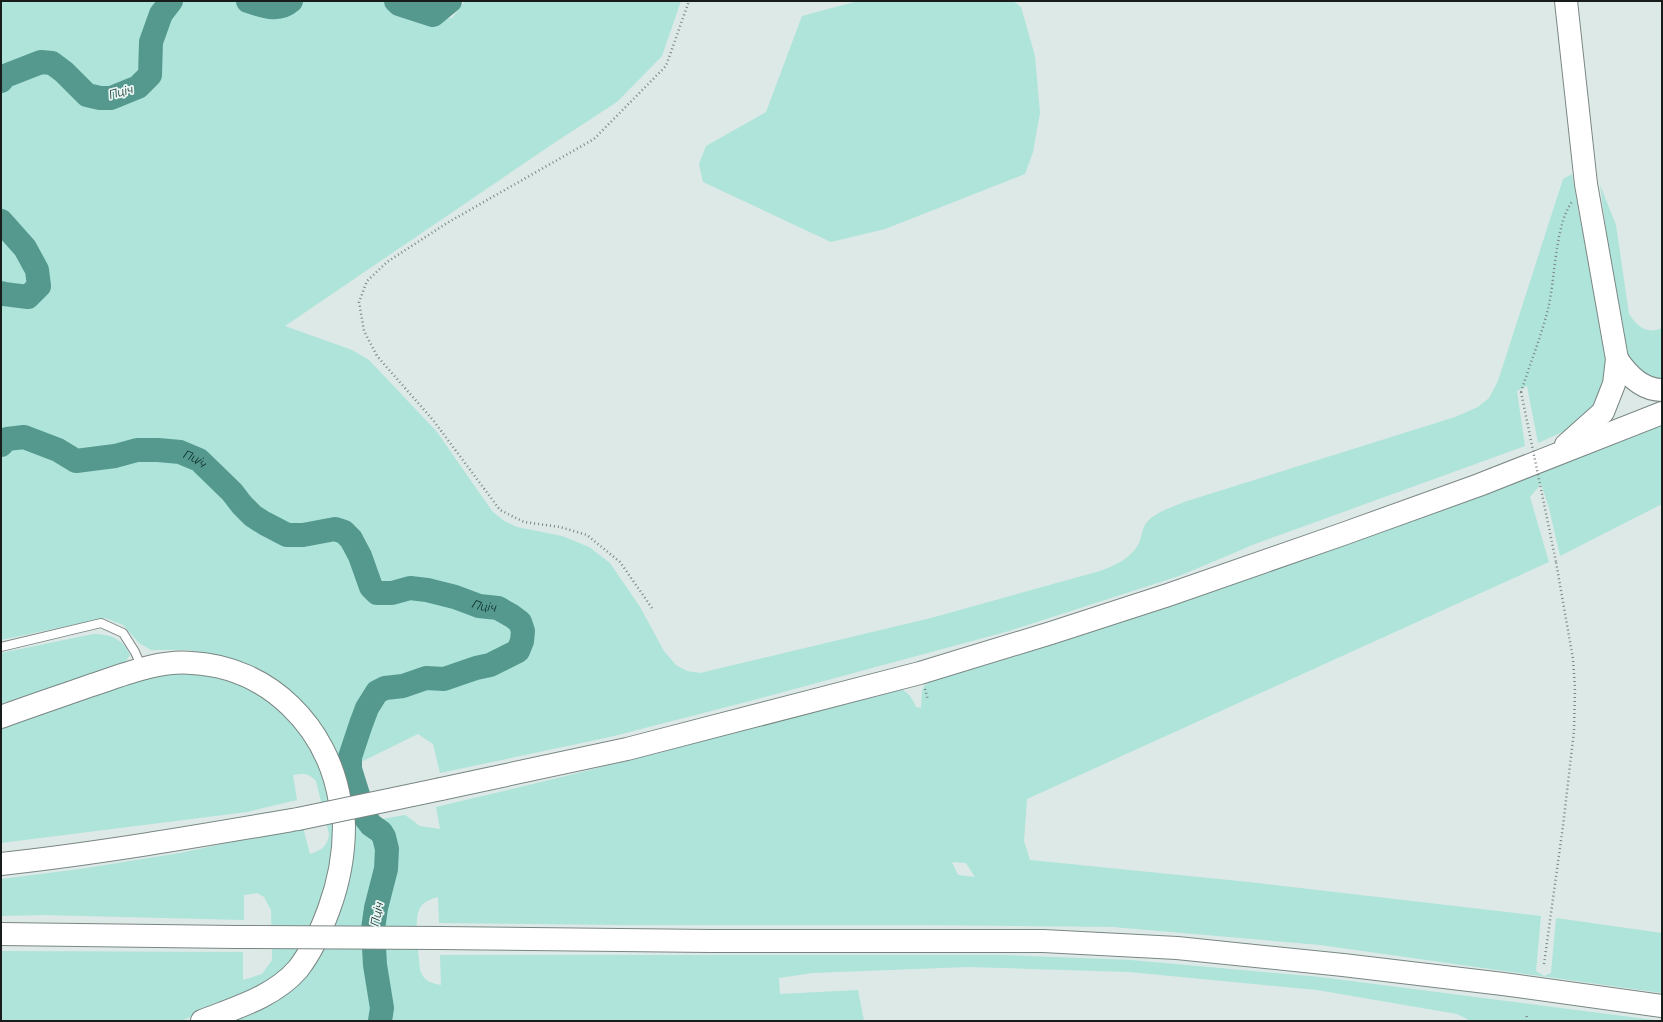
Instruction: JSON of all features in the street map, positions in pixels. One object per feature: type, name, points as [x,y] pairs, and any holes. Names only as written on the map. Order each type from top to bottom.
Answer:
[{"type":"main road","points":[[1552,457],[1603,412],[1614,384],[1617,359],[1586,184],[1566,1]]},
{"type":"main road","points":[[1617,359],[1625,371],[1641,384],[1657,390],[1662,390]]},
{"type":"main road","points":[[1,864],[62,857],[176,840],[298,819],[441,790],[627,749],[920,673],[1168,595],[1343,534],[1552,457],[1662,413]]},
{"type":"main road","points":[[1,717],[143,669],[170,663],[192,662],[215,666],[242,674],[266,686],[292,706],[313,731],[330,761],[339,791],[344,824],[342,863],[334,895],[323,927],[311,950],[297,969],[283,983],[252,1001],[202,1021]]},
{"type":"main road","points":[[1,854],[62,857]]},
{"type":"main road","points":[[1,934],[710,941],[1043,941],[1177,948],[1343,965],[1504,984],[1662,1006]]},
{"type":"lane","points":[[1,647],[101,623],[123,633],[135,652],[143,669]]},
{"type":"path","points":[[652,608],[620,562],[587,535],[560,527],[524,522],[500,510],[433,420],[376,356],[364,331],[360,302],[367,281],[387,262],[447,222],[594,139],[666,66],[689,1]]},
{"type":"path","points":[[1544,964],[1563,826],[1574,731],[1575,688],[1573,659],[1556,562],[1521,392],[1548,309],[1562,229],[1569,206],[1586,184]]},
{"type":"path","points":[[1526,1021],[1527,1014]]},
{"type":"green space","points":[[1,1],[277,1],[297,10],[297,1],[387,1],[394,7],[430,19],[452,18],[465,1],[681,1],[662,56],[617,102],[551,145],[285,326],[352,350],[369,360],[437,432],[492,511],[504,521],[517,527],[562,536],[589,547],[610,563],[640,607],[664,651],[676,665],[687,671],[700,673],[931,618],[1100,571],[1128,557],[1139,543],[1145,524],[1159,513],[1169,508],[1455,417],[1478,407],[1489,398],[1498,381],[1563,179],[1572,174],[1607,366],[1602,399],[1567,430],[1538,443],[1527,386],[1517,391],[1525,446],[1255,544],[1179,576],[1009,631],[610,737],[440,773],[433,744],[418,734],[363,761],[348,746],[343,763],[364,826],[379,836],[382,854],[381,882],[370,910],[368,973],[372,985],[374,1018],[372,1021],[225,1021],[263,1003],[339,907],[338,766],[251,669],[220,656],[188,650],[151,650],[139,643],[123,625],[105,618],[1,640]]},
{"type":"green space","points":[[858,1],[1013,1],[1021,7],[1035,56],[1040,113],[1033,152],[1025,174],[885,229],[831,242],[703,182],[699,164],[706,146],[766,112],[802,16]]},
{"type":"green space","points":[[1600,185],[1616,225],[1629,314],[1639,326],[1647,330],[1657,330],[1662,328],[1662,382],[1648,378],[1625,355],[1617,312]]},
{"type":"green space","points":[[1662,421],[1662,504],[1560,556],[1549,508],[1541,484],[1530,497],[1549,562],[1027,799],[1024,841],[1030,860],[1249,882],[1541,916],[1536,971],[1544,976],[1551,973],[1556,918],[1662,933],[1662,993],[1320,945],[1113,927],[439,923],[438,897],[426,902],[420,908],[418,913],[417,938],[420,970],[423,977],[428,981],[441,985],[440,955],[1004,955],[1131,960],[1320,977],[1662,1021],[1471,1021],[1457,1014],[1317,990],[1129,972],[968,967],[812,973],[779,978],[780,994],[858,990],[864,1021],[388,1021],[388,977],[379,956],[380,918],[391,878],[390,832],[384,826],[370,821],[405,815],[420,826],[440,829],[436,807],[668,750],[899,688],[909,695],[916,707],[921,708],[922,691],[924,686],[938,675],[1004,659],[1333,549]],"holes":[[[952,862],[966,863],[975,877],[958,875]]]},
{"type":"green space","points":[[93,634],[110,636],[119,641],[127,649],[130,655],[126,661],[117,667],[1,707],[1,653]]},
{"type":"green space","points":[[190,673],[220,675],[244,684],[274,703],[295,722],[322,767],[334,819],[331,872],[307,937],[292,961],[265,985],[181,1021],[1,1021],[1,951],[243,952],[243,980],[262,974],[272,960],[271,910],[264,897],[257,893],[244,895],[244,920],[43,915],[1,916],[1,879],[80,869],[180,853],[303,827],[310,854],[321,850],[325,845],[329,834],[316,781],[311,776],[303,774],[293,775],[297,800],[247,812],[1,843],[1,724],[149,676]]},
{"type":"waterway","name":"Пціч","points":[[1,81],[5,76],[41,62],[52,63],[64,72],[87,95],[100,98],[111,98],[138,87],[150,75],[151,42],[161,14],[171,1]]},
{"type":"waterway","name":"Пціч","points":[[248,1],[270,7],[281,6],[291,1]]},
{"type":"waterway","name":"Пціч","points":[[396,1],[399,4],[433,15],[450,1]]},
{"type":"waterway","name":"Пціч","points":[[1,221],[25,248],[37,270],[39,286],[28,297],[1,293]]},
{"type":"waterway","name":"Пціч","points":[[1,445],[7,439],[24,437],[58,450],[76,461],[115,456],[137,450],[180,452],[199,460],[232,492],[253,516],[287,535],[303,535],[335,529],[344,532],[351,539],[360,556],[371,587],[377,593],[392,593],[410,588],[427,590],[455,597],[479,606],[498,608],[520,622],[523,631],[522,641],[518,651],[490,665],[476,668],[444,679],[426,678],[403,686],[385,688],[377,692],[367,708],[361,724],[350,757],[350,769],[365,817],[371,825],[381,832],[387,849],[386,869],[376,908],[373,929],[375,965],[382,1008],[380,1021]]}]
